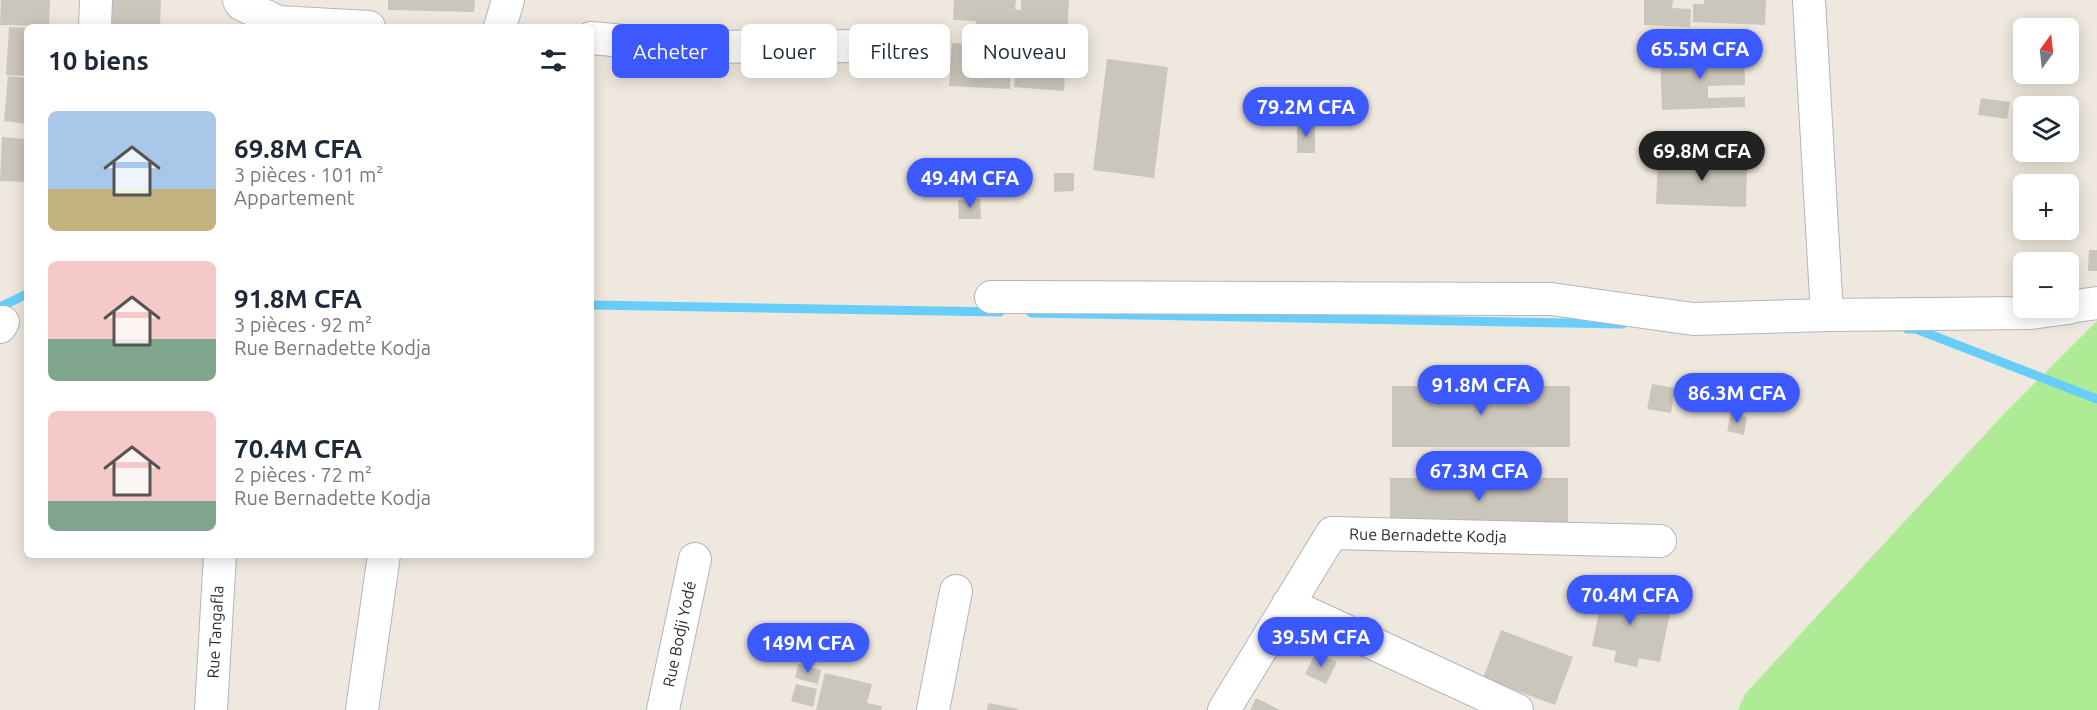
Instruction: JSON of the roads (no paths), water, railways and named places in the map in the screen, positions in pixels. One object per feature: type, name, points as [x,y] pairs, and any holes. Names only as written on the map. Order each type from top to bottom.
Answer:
[{"type":"street","points":[[95,24],[96,0]]},
{"type":"street","points":[[239,0],[278,22],[314,24]]},
{"type":"street","points":[[501,24],[508,0]]},
{"type":"street","points":[[1809,0],[1827,315]]},
{"type":"street","points":[[594,39],[691,47],[849,45]]},
{"type":"street","points":[[992,297],[1551,299],[1693,319],[2013,313]]},
{"type":"street","points":[[2079,305],[2097,303]]},
{"type":"street","name":"Rue Bernadette Kodja","points":[[1224,710],[1332,533],[1660,541]]},
{"type":"street","name":"Rue Tangafla","points":[[210,710],[220,558]]},
{"type":"street","points":[[362,710],[384,558]]},
{"type":"street","name":"Rue Bodji Yodé","points":[[663,710],[695,559]]},
{"type":"street","points":[[933,710],[956,591]]},
{"type":"street","points":[[1288,604],[1517,710]]},
{"type":"waterway","points":[[0,307],[24,295]]},
{"type":"waterway","points":[[594,305],[1000,312]]},
{"type":"waterway","points":[[1031,313],[1623,324]]},
{"type":"waterway","points":[[1907,329],[1916,329],[2097,399]]}]
